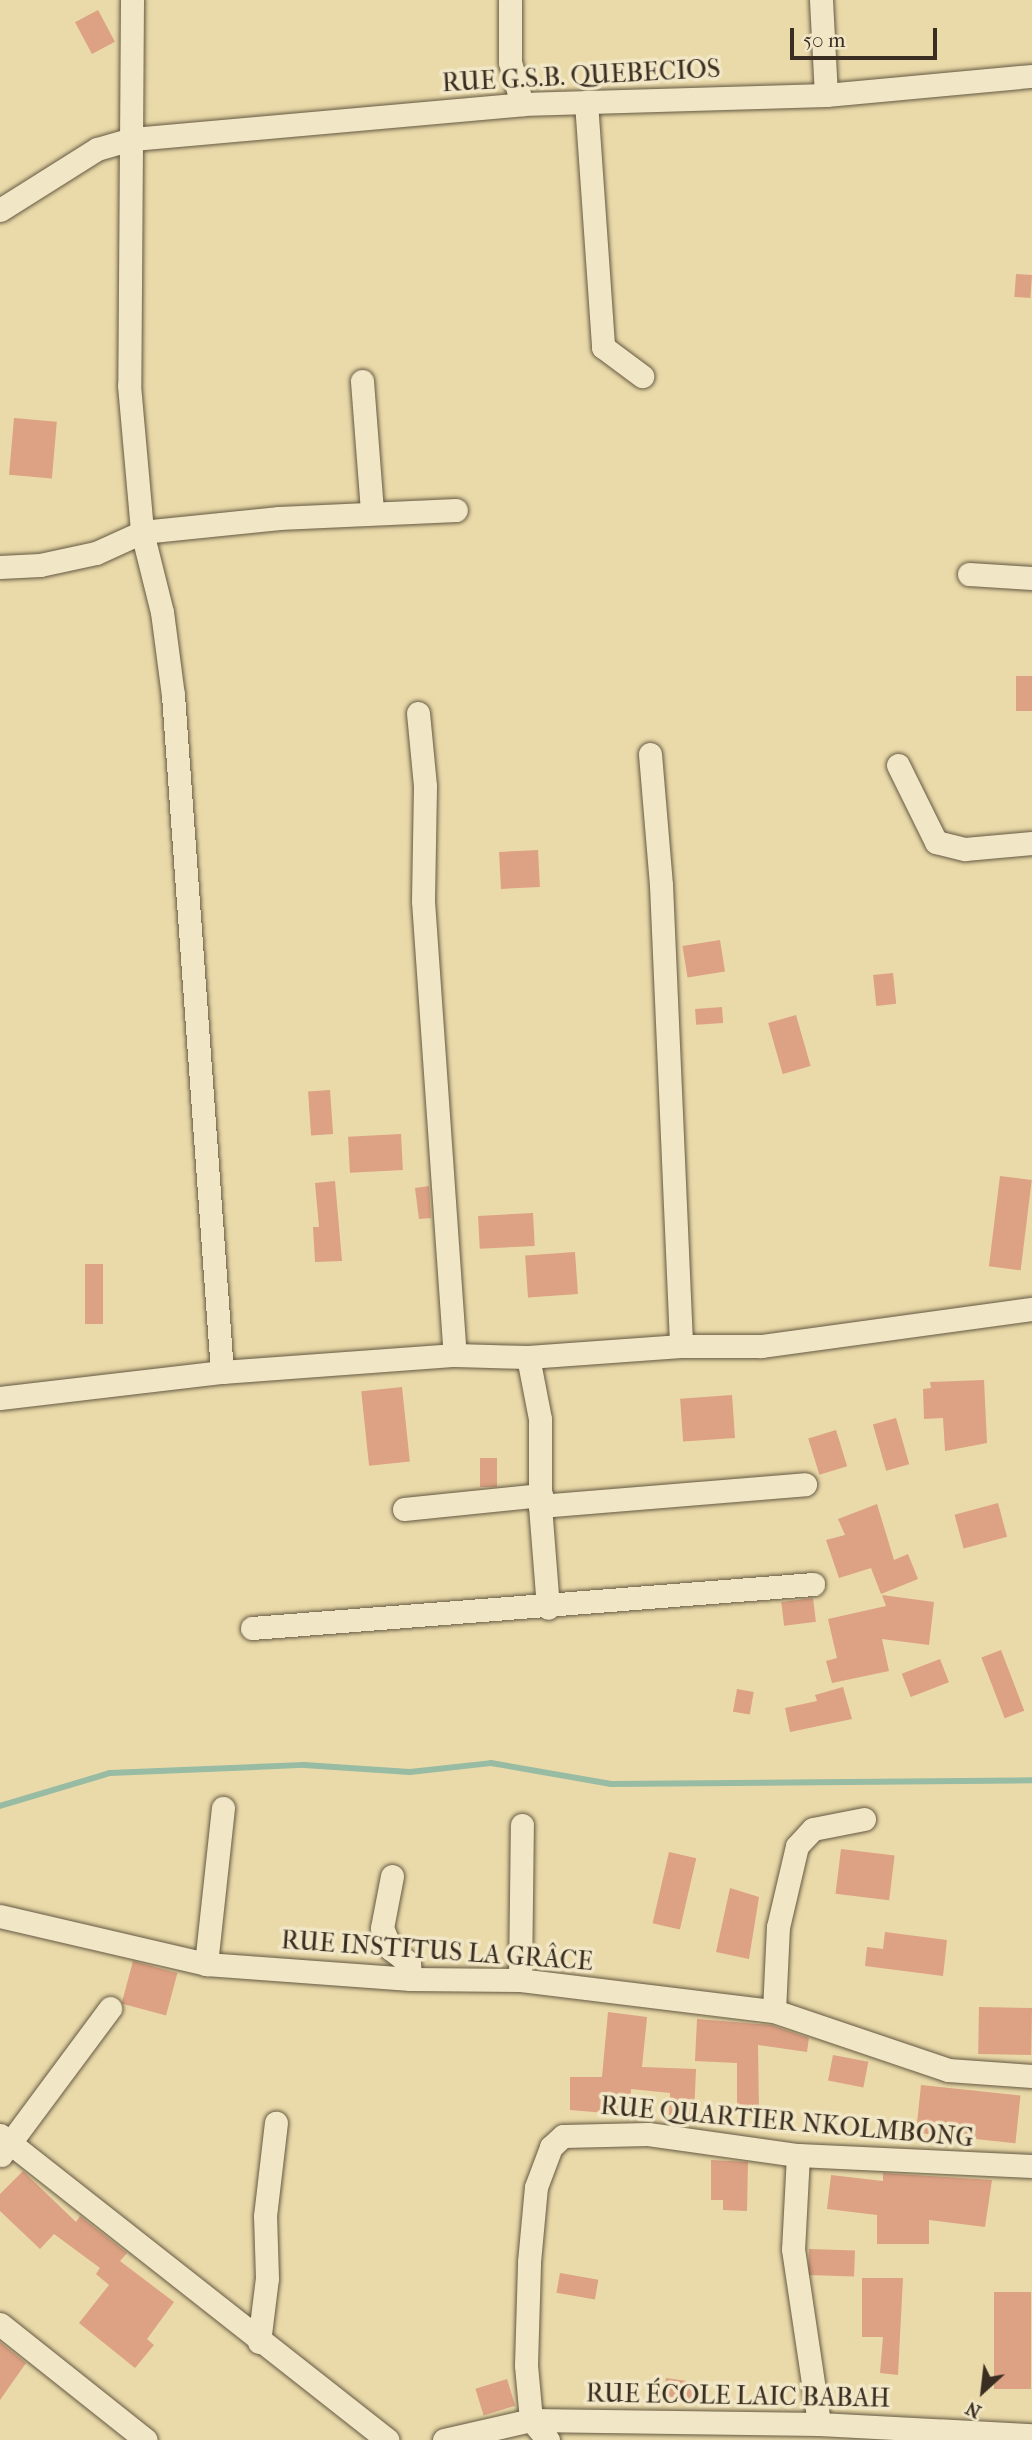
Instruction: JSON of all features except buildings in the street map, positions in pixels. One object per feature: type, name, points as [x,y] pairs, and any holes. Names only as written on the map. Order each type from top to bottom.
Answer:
[{"type":"street","points":[[132,0],[133,139],[128,188],[129,385],[142,532],[162,612],[173,695],[222,1372]]},
{"type":"street","points":[[510,0],[510,62],[522,104]]},
{"type":"street","points":[[821,0],[827,95]]},
{"type":"street","name":"RUE G.S.B. QUEBECIOS","points":[[0,210],[97,149],[133,139],[522,104],[827,95],[1032,76]]},
{"type":"street","points":[[586,102],[603,347],[642,376]]},
{"type":"street","points":[[362,381],[372,512]]},
{"type":"street","points":[[0,567],[96,553],[142,532],[372,512],[456,509]]},
{"type":"street","points":[[969,574],[1032,578]]},
{"type":"street","points":[[418,713],[425,786],[423,901],[455,1355]]},
{"type":"street","points":[[650,754],[661,885],[681,1346]]},
{"type":"street","points":[[898,765],[936,842],[965,849],[1032,844]]},
{"type":"street","points":[[0,1398],[222,1372],[455,1355],[528,1357],[681,1346],[761,1346],[1032,1309]]},
{"type":"street","points":[[528,1357],[540,1419],[540,1501],[548,1608]]},
{"type":"street","points":[[404,1509],[805,1484]]},
{"type":"street","points":[[252,1628],[302,1621],[548,1608],[813,1584]]},
{"type":"street","points":[[206,1964],[223,1808]]},
{"type":"street","points":[[774,2011],[778,1927],[797,1846],[813,1829],[864,1819]]},
{"type":"street","points":[[520,1980],[522,1825]]},
{"type":"street","points":[[392,1876],[382,1928],[391,1949],[409,1963],[410,1979]]},
{"type":"street","name":"RUE INSTITUS LA GRÂCE","points":[[0,1916],[206,1964],[410,1979],[520,1980],[774,2011],[948,2070],[1032,2076]]},
{"type":"street","points":[[110,2008],[3,2144],[259,2342],[357,2431],[387,2440]]},
{"type":"street","points":[[259,2342],[267,2278],[265,2216],[276,2123]]},
{"type":"street","name":"RUE QUARTIER NKOLMBONG","points":[[531,2420],[526,2365],[534,2200],[556,2141],[572,2134],[648,2134],[798,2155],[1032,2166]]},
{"type":"street","points":[[798,2155],[793,2249],[819,2424]]},
{"type":"street","points":[[0,2324],[146,2440]]},
{"type":"street","points":[[531,2420],[548,2440]]},
{"type":"street","name":"RUE ÉCOLE LAIC BABAH","points":[[444,2440],[531,2420],[819,2424],[1032,2435]]},
{"type":"waterway","points":[[0,1806],[110,1773],[304,1765],[410,1772],[491,1763],[611,1784],[1032,1780]]}]
